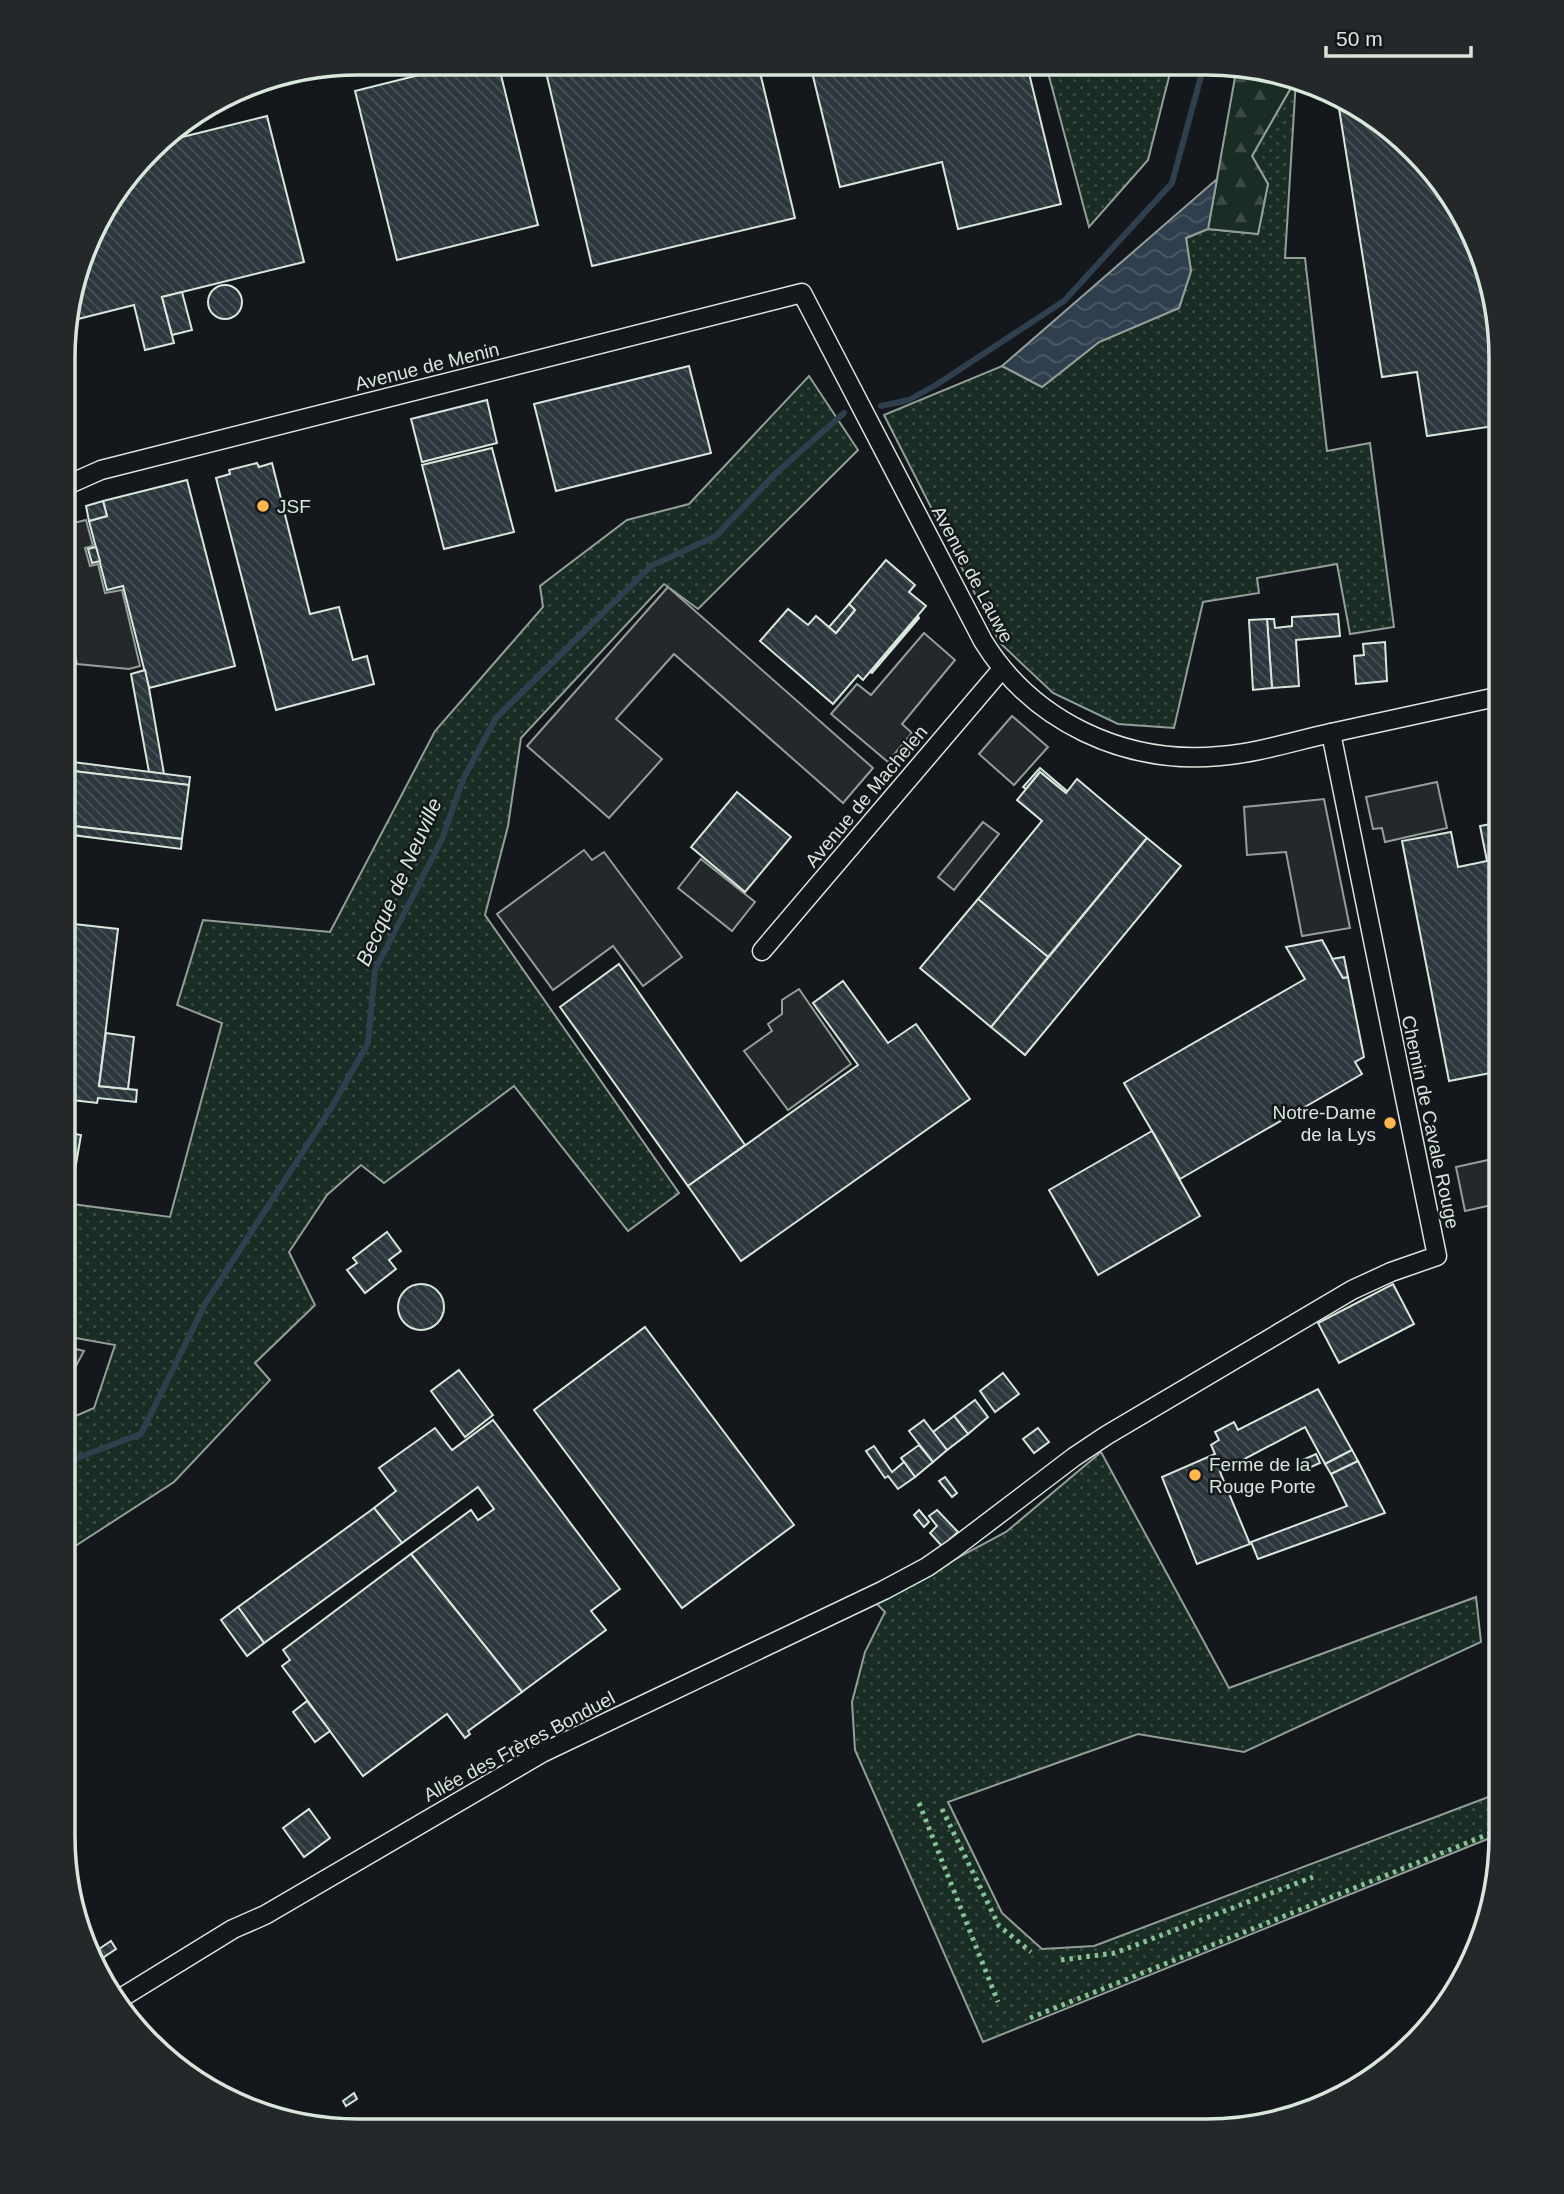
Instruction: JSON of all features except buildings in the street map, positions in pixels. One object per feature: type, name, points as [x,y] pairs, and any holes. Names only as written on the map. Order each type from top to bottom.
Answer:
[{"type":"street","name":"Avenue de Menin","points":[[75,482],[101,470],[802,293]]},
{"type":"street","name":"Avenue de Lauwe","points":[[802,293],[983,640],[1002,669],[1032,699],[1063,722],[1109,743],[1143,752],[1184,757],[1218,757],[1250,752],[1331,733]]},
{"type":"street","name":"Avenue de Machelen","points":[[762,951],[1002,669]]},
{"type":"street","points":[[1331,733],[1489,699]]},
{"type":"street","name":"Chemin de Cavale Rouge","points":[[953,1549],[1074,1457],[1129,1422],[1352,1290],[1391,1272],[1437,1256],[1331,733]]},
{"type":"street","name":"Allée des Frères Bonduel","points":[[125,1996],[233,1929],[265,1915],[541,1753],[884,1590],[953,1549]]},
{"type":"green space","points":[[1049,75],[1169,75],[1148,160],[1089,227]]},
{"type":"green space","points":[[1235,77],[1291,88],[1252,156],[1268,184],[1258,234],[1208,229]]},
{"type":"green space","points":[[1291,88],[1295,90],[1285,258],[1305,258],[1327,451],[1370,443],[1394,627],[1350,634],[1337,564],[1257,578],[1259,593],[1203,602],[1174,728],[1118,724],[1053,693],[1000,643],[884,415],[1002,366],[1042,387],[1099,342],[1179,308],[1191,271],[1186,238],[1208,229],[1258,234],[1268,184],[1252,156]]},
{"type":"green space","points":[[809,376],[858,450],[698,609],[664,584],[521,738],[508,826],[485,915],[679,1193],[628,1231],[514,1086],[384,1183],[361,1165],[327,1195],[289,1252],[315,1305],[255,1363],[270,1380],[174,1482],[75,1546],[75,1416],[94,1408],[115,1345],[75,1338],[75,1204],[170,1217],[222,1023],[177,1005],[203,920],[330,932],[435,731],[543,607],[540,586],[627,520],[689,504]]},
{"type":"green space","points":[[1101,1452],[1229,1688],[1476,1597],[1481,1642],[1244,1752],[1138,1734],[948,1802],[1002,1913],[1042,1949],[1094,1946],[1489,1797],[1489,1838],[983,2042],[855,1750],[852,1702],[865,1652],[885,1612],[875,1602],[1006,1532]]},
{"type":"shaded area","points":[[86,520],[93,546],[85,548],[90,566],[98,564],[105,593],[122,590],[140,666],[129,669],[77,664],[75,523]]},
{"type":"shaded area","points":[[668,587],[873,768],[843,803],[674,654],[616,719],[662,759],[609,818],[527,746]]},
{"type":"shaded area","points":[[924,633],[955,660],[902,724],[912,733],[888,762],[831,714],[857,684],[871,695]]},
{"type":"shaded area","points":[[1012,716],[1048,747],[1014,785],[979,754]]},
{"type":"shaded area","points":[[1437,782],[1447,828],[1385,842],[1382,828],[1373,829],[1366,797]]},
{"type":"shaded area","points":[[1324,799],[1350,928],[1302,936],[1286,852],[1247,855],[1244,807]]},
{"type":"shaded area","points":[[983,822],[999,834],[954,890],[938,877]]},
{"type":"shaded area","points":[[584,850],[592,860],[604,852],[682,957],[643,986],[613,946],[553,990],[497,914]]},
{"type":"shaded area","points":[[701,859],[755,902],[732,931],[678,888]]},
{"type":"shaded area","points":[[799,989],[851,1064],[788,1110],[744,1051],[772,1031],[768,1024],[782,1014],[782,1000]]},
{"type":"shaded area","points":[[1489,1160],[1489,1206],[1465,1211],[1456,1167]]},
{"type":"shaded area","points":[[75,1349],[84,1351],[75,1368]]},
{"type":"water","points":[[1217,179],[1208,229],[1186,238],[1191,271],[1179,308],[1099,342],[1042,387],[1002,366]]},
{"type":"waterway","points":[[881,406],[909,400],[936,385],[1064,301],[1172,183],[1201,75]]},
{"type":"waterway","name":"Becque de Neuville","points":[[75,1459],[141,1434],[205,1304],[333,1105],[368,1043],[375,970],[442,839],[464,777],[496,718],[651,566],[716,536],[775,474],[844,413]]},
{"type":"hedge","points":[[919,1803],[998,2002]]},
{"type":"hedge","points":[[942,1809],[999,1926],[1031,1952]]},
{"type":"hedge","points":[[1030,2018],[1489,1834]]},
{"type":"hedge","points":[[1061,1960],[1115,1953],[1313,1877]]},
{"type":"place","name":"JSF","points":[[263,506]]},
{"type":"place","name":"Notre-Dame de la Lys","points":[[1390,1123]]},
{"type":"place","name":"Ferme de la Rouge Porte","points":[[1195,1475]]}]
